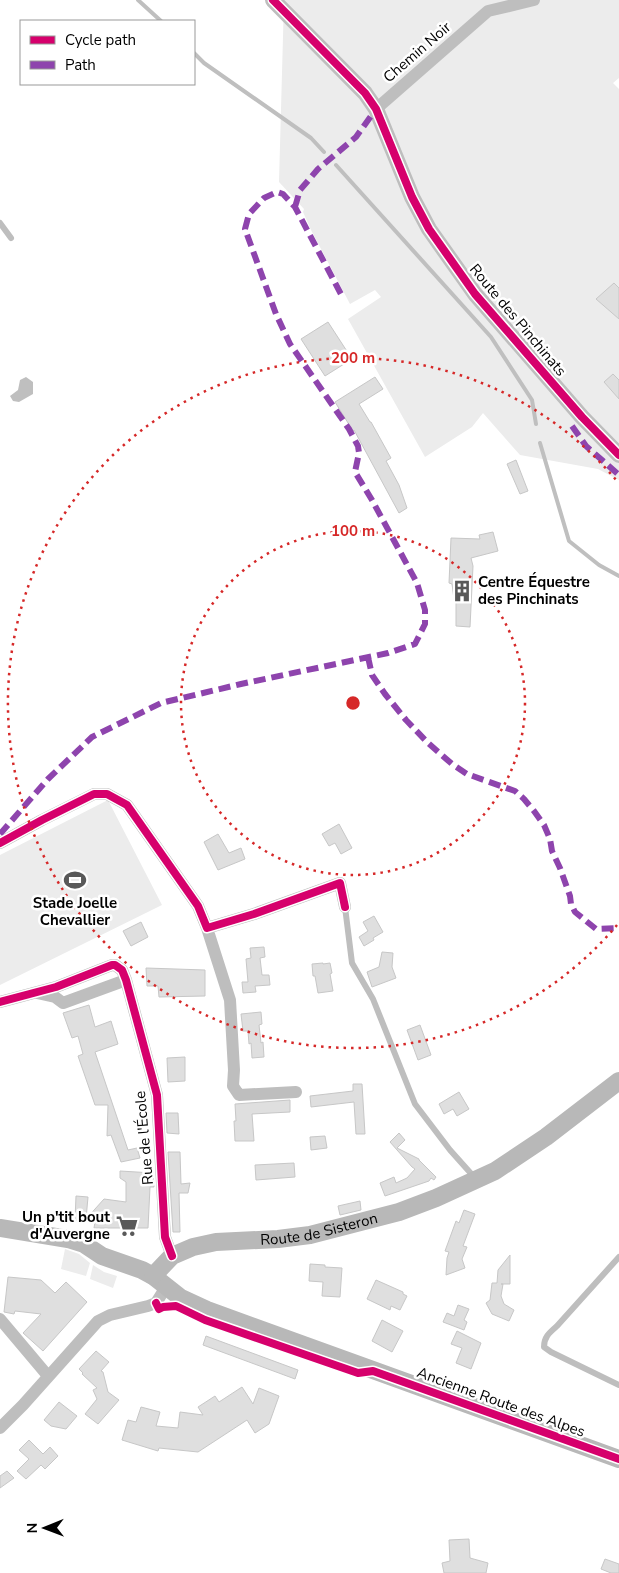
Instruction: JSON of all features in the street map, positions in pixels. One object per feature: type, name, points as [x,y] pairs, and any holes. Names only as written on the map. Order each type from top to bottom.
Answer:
[{"type":"main road","name":"Route de Sisteron","points":[[160,1281],[172,1256],[193,1247],[216,1242],[278,1240],[310,1235],[399,1212],[436,1198],[495,1171],[546,1136],[619,1081]]},
{"type":"main road","points":[[0,1228],[68,1239],[84,1244],[102,1256],[142,1270],[160,1281]]},
{"type":"main road","name":"Ancienne Route des Alpes","points":[[160,1281],[182,1298],[207,1310],[619,1459]]},
{"type":"street","name":"Route des Pinchinats","points":[[273,0],[365,93],[376,109],[412,197],[429,229],[475,294],[582,417],[619,455]]},
{"type":"street","name":"Chemin Noir","points":[[376,109],[488,11],[534,0]]},
{"type":"street","points":[[0,843],[94,794],[108,794],[127,804],[198,906],[207,928],[230,1000],[234,1070],[233,1086],[239,1095],[296,1092]]},
{"type":"street","points":[[207,928],[254,914],[340,883],[345,907]]},
{"type":"street","name":"Rue de l'École","points":[[33,992],[56,987],[115,965],[122,970],[157,1095],[165,1237],[172,1256]]},
{"type":"street","points":[[0,1002],[33,992],[55,997],[63,1003],[126,980]]},
{"type":"street","points":[[0,1428],[98,1321],[110,1315],[148,1306],[156,1302],[161,1297],[160,1281]]},
{"type":"street","points":[[0,1319],[48,1376]]},
{"type":"lane","points":[[0,223],[11,238]]},
{"type":"lane","points":[[345,907],[352,964],[372,1000],[415,1104],[476,1180]]},
{"type":"lane","points":[[619,1257],[557,1326],[547,1334],[544,1340],[544,1347],[619,1385]]},
{"type":"shaded area","points":[[284,0],[619,0],[619,78],[613,83],[619,89],[619,480],[598,469],[520,455],[483,413],[472,427],[425,457],[348,319],[381,297],[375,290],[350,304],[311,230],[303,212],[304,209],[279,182]]},
{"type":"shaded area","points":[[26,377],[33,382],[33,394],[19,402],[13,401],[10,396],[18,390],[20,380]]},
{"type":"shaded area","name":"Stade Joelle Chevallier","points":[[108,800],[162,905],[0,985],[0,855]]},
{"type":"shaded area","points":[[65,1249],[79,1254],[90,1263],[86,1276],[61,1269]]},
{"type":"shaded area","points":[[93,1265],[104,1272],[117,1276],[113,1288],[90,1279]]},
{"type":"building","points":[[614,283],[619,288],[619,319],[596,299]]},
{"type":"building","points":[[328,322],[352,359],[325,376],[301,339]]},
{"type":"building","points":[[613,374],[619,380],[619,399],[604,382]]},
{"type":"building","points":[[375,377],[383,389],[359,404],[391,458],[386,461],[399,485],[407,508],[399,513],[354,430],[335,402]]},
{"type":"building","points":[[516,460],[528,491],[520,494],[507,464]]},
{"type":"building","name":"Centre Équestre des Pinchinats","points":[[493,532],[498,551],[471,558],[473,566],[470,627],[456,626],[456,599],[454,599],[452,584],[449,583],[451,538],[480,539],[479,535]]},
{"type":"building","points":[[339,824],[352,848],[341,854],[335,843],[329,846],[322,834]]},
{"type":"building","points":[[218,834],[229,853],[241,848],[245,859],[218,870],[204,842]]},
{"type":"building","points":[[374,916],[383,932],[364,946],[359,937],[368,931],[363,922]]},
{"type":"building","points":[[141,922],[148,937],[131,946],[123,931]]},
{"type":"building","points":[[264,947],[265,957],[260,958],[262,975],[269,975],[270,985],[255,986],[256,992],[243,993],[242,982],[248,982],[246,959],[251,958],[250,948]]},
{"type":"building","points":[[382,952],[393,953],[392,967],[396,978],[372,987],[367,972],[379,967]]},
{"type":"building","points":[[330,963],[333,991],[318,993],[312,964]]},
{"type":"building","points":[[146,968],[205,970],[205,996],[159,997],[158,986],[147,986]]},
{"type":"building","points":[[89,1005],[95,1027],[111,1021],[118,1044],[95,1052],[128,1150],[137,1148],[140,1158],[121,1162],[111,1135],[107,1136],[108,1105],[95,1105],[78,1056],[83,1054],[78,1036],[72,1038],[63,1013]]},
{"type":"building","points":[[261,1012],[262,1024],[259,1025],[264,1057],[252,1058],[248,1031],[243,1031],[241,1014]]},
{"type":"building","points":[[420,1025],[431,1055],[418,1060],[407,1030]]},
{"type":"building","points":[[185,1057],[185,1081],[168,1082],[167,1058]]},
{"type":"building","points":[[353,1084],[362,1084],[365,1134],[356,1134],[354,1102],[311,1107],[310,1096],[353,1091]]},
{"type":"building","points":[[459,1092],[469,1109],[457,1116],[453,1109],[444,1114],[439,1104]]},
{"type":"building","points":[[290,1100],[290,1112],[252,1114],[254,1141],[235,1141],[235,1104]]},
{"type":"building","points":[[166,1113],[178,1113],[179,1134],[167,1133]]},
{"type":"building","points":[[399,1133],[405,1140],[397,1148],[419,1159],[436,1177],[434,1180],[431,1178],[429,1181],[385,1196],[380,1183],[394,1177],[396,1183],[407,1178],[415,1169],[390,1142]]},
{"type":"building","points":[[325,1136],[327,1148],[311,1150],[310,1137]]},
{"type":"building","points":[[168,1152],[180,1152],[181,1184],[190,1183],[188,1193],[179,1193],[180,1232],[173,1232]]},
{"type":"building","points":[[294,1163],[295,1177],[256,1180],[255,1165]]},
{"type":"building","points":[[120,1171],[153,1173],[154,1187],[150,1187],[148,1228],[94,1228],[95,1222],[75,1220],[76,1196],[88,1197],[86,1219],[104,1199],[126,1202],[126,1182],[120,1178]]},
{"type":"building","points":[[360,1201],[361,1210],[340,1215],[338,1206]]},
{"type":"building","points":[[464,1210],[475,1214],[463,1246],[467,1247],[462,1259],[465,1268],[446,1275],[449,1252],[445,1251],[456,1221],[459,1223]]},
{"type":"building","points":[[510,1255],[510,1284],[503,1284],[501,1296],[504,1304],[514,1310],[509,1321],[492,1314],[486,1303],[490,1300],[492,1283],[497,1283],[498,1270]]},
{"type":"building","points":[[310,1264],[342,1268],[340,1297],[322,1296],[323,1282],[309,1281]]},
{"type":"building","points":[[8,1277],[41,1280],[55,1293],[66,1282],[87,1302],[43,1351],[23,1333],[41,1314],[15,1311],[14,1314],[4,1312]]},
{"type":"building","points":[[376,1280],[403,1292],[407,1296],[400,1310],[391,1306],[390,1310],[367,1299]]},
{"type":"building","points":[[458,1305],[469,1309],[464,1320],[467,1322],[464,1330],[443,1322],[447,1313],[454,1316]]},
{"type":"building","points":[[382,1320],[403,1331],[392,1352],[372,1341]]},
{"type":"building","points":[[457,1331],[481,1343],[471,1369],[456,1363],[462,1348],[451,1344]]},
{"type":"building","points":[[206,1336],[298,1370],[295,1379],[203,1345]]},
{"type":"building","points":[[96,1351],[109,1362],[101,1371],[103,1372],[108,1392],[119,1400],[98,1424],[85,1414],[97,1399],[93,1390],[97,1388],[79,1369]]},
{"type":"building","points":[[242,1387],[253,1404],[259,1388],[279,1396],[269,1424],[255,1433],[247,1420],[198,1452],[159,1448],[158,1451],[122,1440],[128,1420],[136,1422],[141,1407],[160,1412],[156,1426],[178,1428],[180,1412],[203,1415],[198,1407],[215,1396],[219,1402]]},
{"type":"building","points":[[59,1402],[77,1416],[66,1429],[51,1426],[44,1420]]},
{"type":"building","points":[[29,1440],[43,1454],[50,1447],[58,1456],[45,1469],[41,1465],[26,1479],[17,1471],[29,1459],[19,1450]]},
{"type":"building","points":[[7,1471],[14,1478],[0,1488],[0,1476]]},
{"type":"building","points":[[469,1539],[470,1558],[488,1563],[486,1573],[444,1573],[442,1563],[450,1561],[449,1540]]},
{"type":"building","points":[[605,1559],[619,1564],[619,1573],[611,1573],[601,1569]]},
{"type":"waterway","points":[[138,0],[160,20]]},
{"type":"waterway","points":[[195,54],[204,63],[311,138],[324,152]]},
{"type":"waterway","points":[[336,165],[491,337],[532,400],[536,424]]},
{"type":"waterway","points":[[540,443],[569,541],[599,565],[619,576]]},
{"type":"marked path","points":[[295,207],[300,190],[318,169],[356,137],[376,109]]},
{"type":"marked path","points":[[0,834],[48,779],[92,737],[161,703],[388,653],[415,644],[425,624],[425,610],[417,583],[355,472],[359,453],[358,446],[349,429],[290,344],[276,314],[245,229],[249,214],[264,198],[277,192],[283,194],[295,207],[342,296]]},
{"type":"marked path","points":[[572,426],[586,446],[619,475]]},
{"type":"marked path","points":[[368,657],[372,675],[385,694],[428,743],[452,764],[467,774],[515,791],[534,811],[544,825],[550,839],[552,851],[575,912],[596,929],[619,928]]},
{"type":"cycle path","points":[[273,0],[365,93],[376,109],[412,197],[429,229],[475,294],[582,417],[619,455]]},
{"type":"cycle path","points":[[0,843],[94,794],[107,794],[127,805],[198,906],[207,928],[254,914],[340,883],[345,907]]},
{"type":"cycle path","points":[[0,1002],[56,987],[112,965],[122,970],[157,1095],[165,1237],[172,1256]]},
{"type":"cycle path","points":[[156,1303],[159,1309],[176,1306],[205,1320],[358,1373],[373,1371],[619,1459]]},
{"type":"place","name":"Centre Équestre des Pinchinats","points":[[462,591]]},
{"type":"place","name":"Stade Joelle Chevallier","points":[[75,880]]},
{"type":"place","name":"Un p'tit bout d'Auvergne","points":[[127,1226]]}]
